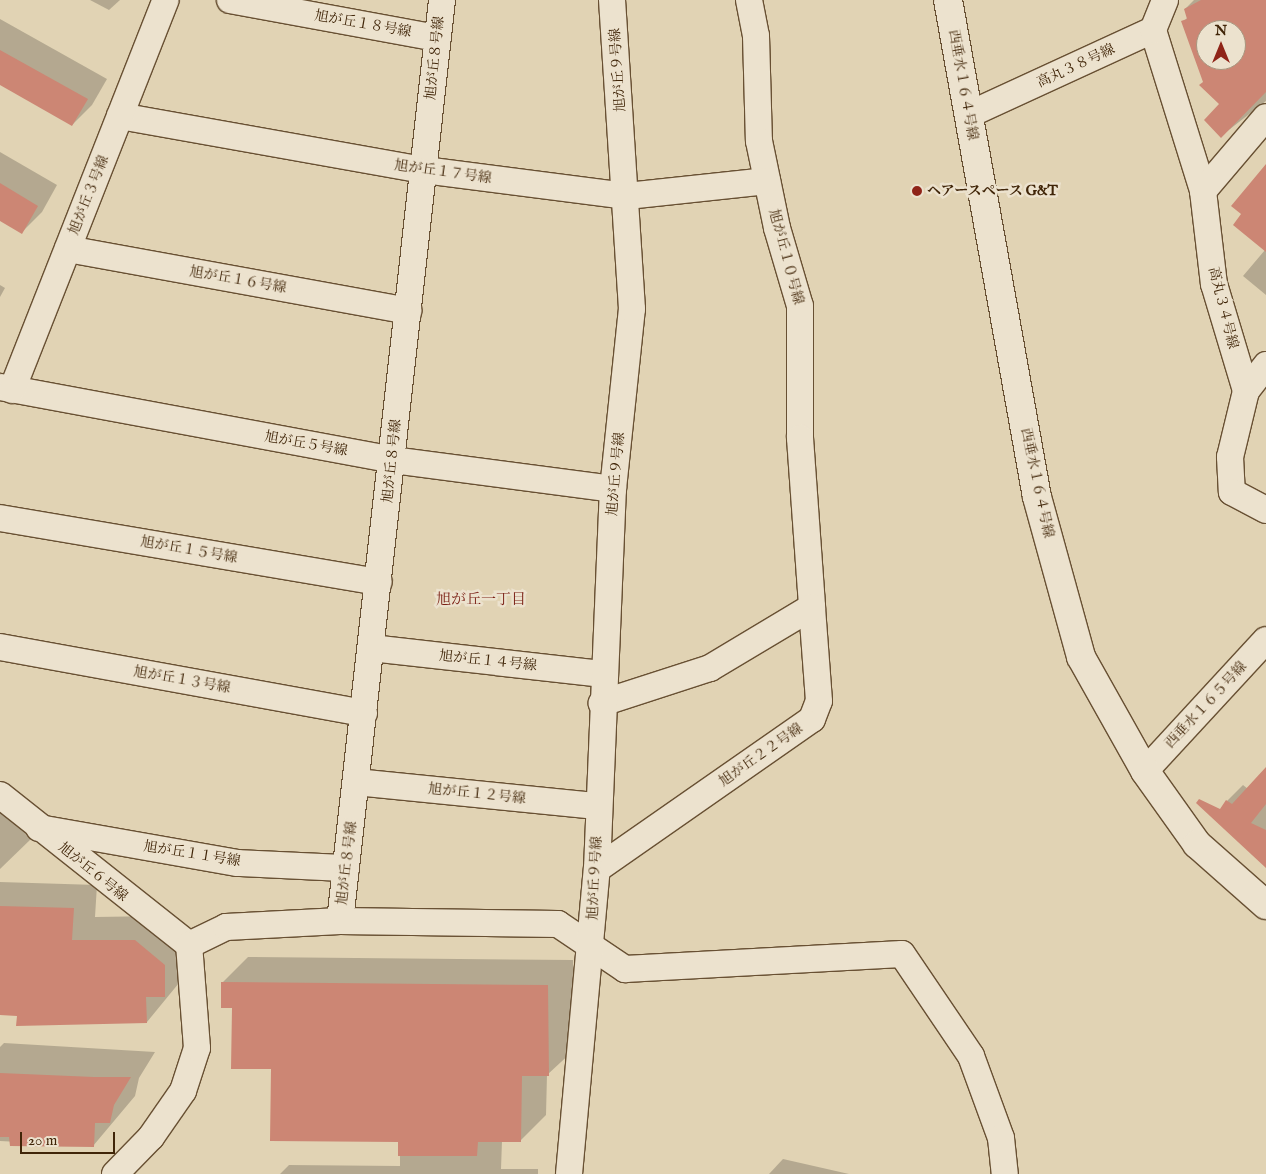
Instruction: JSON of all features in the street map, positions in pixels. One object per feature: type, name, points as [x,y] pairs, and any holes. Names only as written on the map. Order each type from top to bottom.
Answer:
[{"type":"street","name":"旭が丘３号線","points":[[6,389],[68,249],[166,0]]},
{"type":"street","name":"旭が丘１８号線","points":[[230,0],[438,38]]},
{"type":"street","name":"旭が丘８号線","points":[[340,921],[393,460],[442,0]]},
{"type":"street","name":"旭が丘９号線","points":[[569,1174],[597,869],[597,806],[613,489],[632,309],[627,196],[612,0]]},
{"type":"street","name":"旭が丘１０号線","points":[[749,0],[756,36],[760,141],[767,181],[800,306],[800,438],[812,607]]},
{"type":"street","name":"西垂水１６４号線","points":[[948,0],[1037,497],[1080,657],[1145,771],[1197,844],[1266,905]]},
{"type":"street","points":[[1153,30],[1165,0]]},
{"type":"street","name":"高丸３８号線","points":[[968,115],[1153,30]]},
{"type":"street","name":"高丸３４号線","points":[[1153,30],[1203,191],[1214,284],[1246,391]]},
{"type":"street","name":"旭が丘１７号線","points":[[120,116],[424,170],[627,196],[767,181]]},
{"type":"street","points":[[1203,191],[1266,117]]},
{"type":"street","name":"旭が丘１６号線","points":[[68,249],[408,311]]},
{"type":"street","points":[[1266,365],[1246,391],[1230,457],[1232,492],[1266,510]]},
{"type":"street","name":"旭が丘５号線","points":[[6,389],[393,460],[613,489]]},
{"type":"street","name":"旭が丘１５号線","points":[[0,518],[379,582]]},
{"type":"street","points":[[602,703],[710,668],[812,607]]},
{"type":"street","name":"旭が丘２２号線","points":[[597,869],[812,719],[819,700],[812,607]]},
{"type":"street","name":"西垂水１６５号線","points":[[1145,771],[1266,640]]},
{"type":"street","name":"旭が丘１３号線","points":[[0,647],[364,713]]},
{"type":"street","name":"旭が丘１４号線","points":[[371,648],[604,674]]},
{"type":"street","name":"旭が丘１２号線","points":[[356,782],[597,806]]},
{"type":"street","name":"旭が丘６号線","points":[[0,795],[188,945]]},
{"type":"street","name":"旭が丘１１号線","points":[[39,828],[238,862],[346,868]]},
{"type":"street","points":[[115,1174],[152,1138],[183,1091],[197,1048],[188,945],[226,927],[340,921],[558,924],[591,948],[625,969],[902,954],[971,1056],[1001,1138],[1005,1174]]},
{"type":"building","points":[[1201,0],[1266,0],[1266,92],[1221,138],[1204,120],[1219,104],[1199,85],[1203,82],[1199,70],[1246,70],[1246,20],[1196,20],[1196,63],[1181,21],[1187,19],[1184,9]]},
{"type":"building","points":[[0,50],[88,99],[72,126],[0,85]]},
{"type":"building","points":[[1266,164],[1266,252],[1233,225],[1241,214],[1231,206]]},
{"type":"building","points":[[0,183],[38,206],[22,234],[0,221]]},
{"type":"building","points":[[1266,767],[1266,804],[1251,823],[1266,830],[1266,868],[1196,803],[1199,799],[1220,809],[1226,800],[1232,804]]},
{"type":"building","points":[[0,906],[74,908],[72,940],[135,940],[165,965],[165,997],[146,997],[147,1023],[16,1026],[17,1016],[0,1015]]},
{"type":"building","points":[[221,982],[548,985],[549,1076],[522,1076],[521,1142],[478,1142],[477,1156],[398,1156],[398,1142],[270,1141],[271,1069],[231,1069],[232,1008],[221,1008]]},
{"type":"building","points":[[0,1073],[131,1077],[114,1105],[110,1123],[95,1123],[94,1147],[10,1146],[9,1137],[0,1137]]},
{"type":"place","name":"ヘアースペース G&T","points":[[917,191]]},
{"type":"district","name":"旭が丘一丁目","points":[[481,600]]}]
